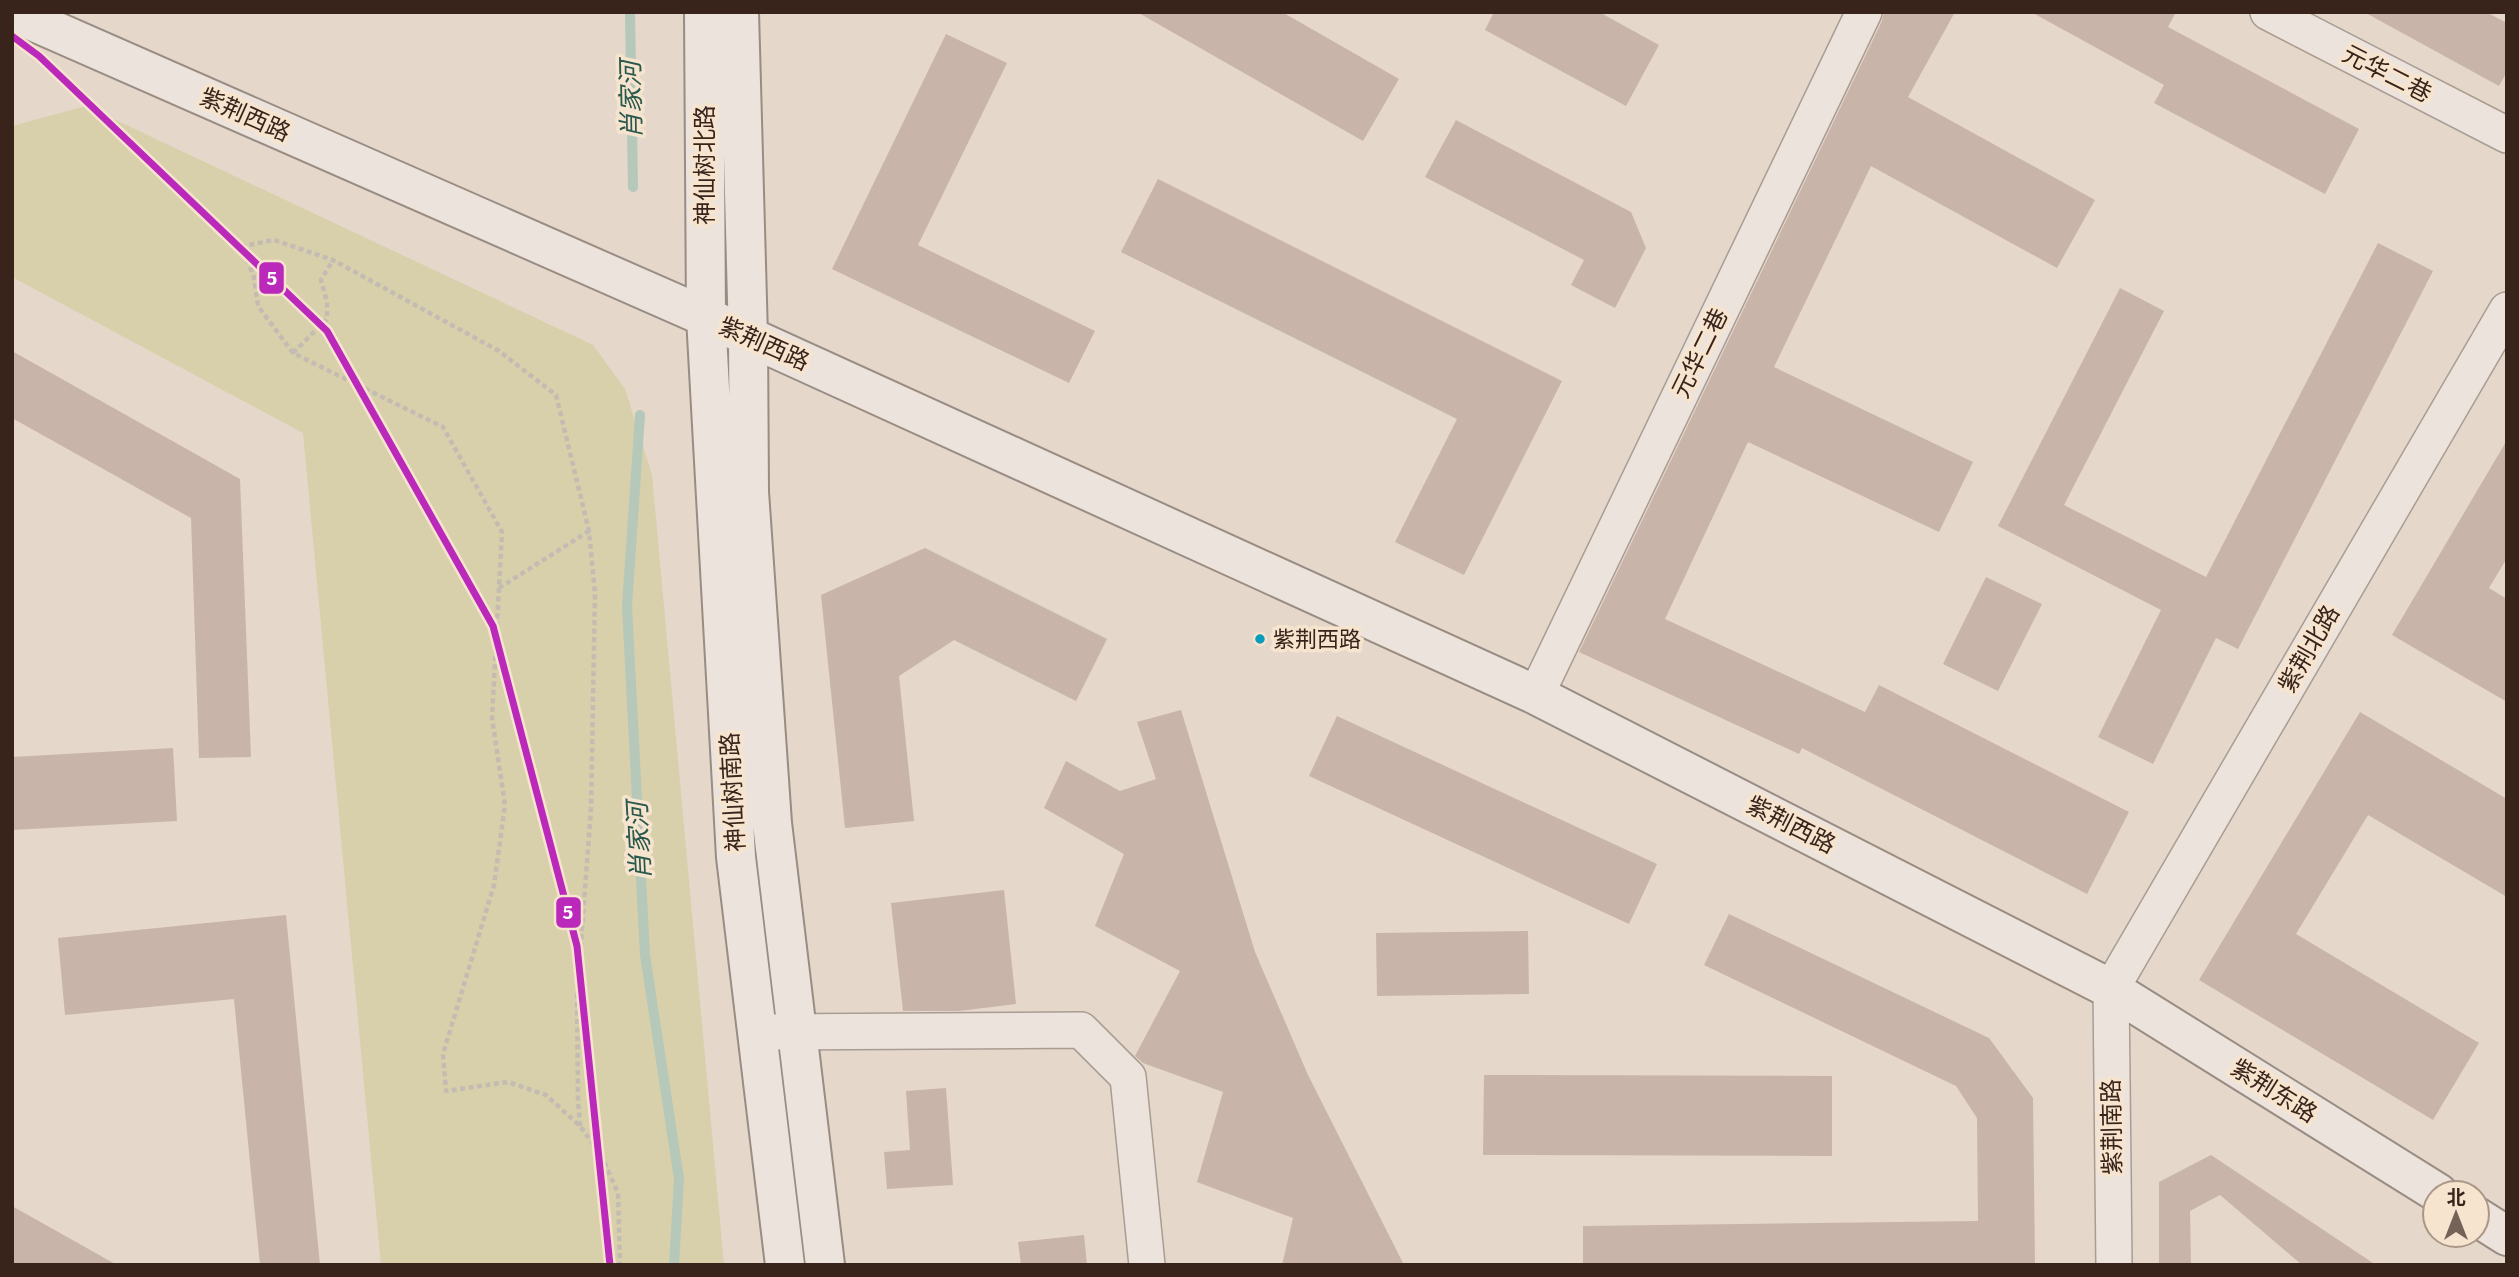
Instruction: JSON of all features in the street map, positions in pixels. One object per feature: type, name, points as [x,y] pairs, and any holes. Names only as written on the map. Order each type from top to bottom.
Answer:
[{"type":"street","name":"紫荆西路","points":[[12,12],[706,317],[1536,695],[2111,989]]},
{"type":"street","name":"神仙树北路","points":[[704,12],[706,317]]},
{"type":"street","points":[[739,12],[748,336],[749,492],[771,809],[825,1265]]},
{"type":"street","name":"元华二巷","points":[[1536,695],[1864,12]]},
{"type":"street","name":"元华二巷","points":[[2268,12],[2507,135]]},
{"type":"street","name":"紫荆北路","points":[[2111,989],[2507,310]]},
{"type":"street","name":"神仙树南路","points":[[706,317],[736,857],[785,1265]]},
{"type":"street","name":"紫荆东路","points":[[2111,989],[2421,1182]]},
{"type":"street","name":"紫荆南路","points":[[2111,989],[2114,1265]]},
{"type":"street","points":[[757,1032],[1081,1030],[1128,1077],[1147,1265]]},
{"type":"street","points":[[2491,1226],[2507,1236]]},
{"type":"path","points":[[580,1126],[577,996],[591,809],[595,593],[589,531],[556,395],[499,351],[333,260],[274,240],[243,246],[254,278],[258,306],[293,353],[443,427],[502,532],[492,718],[505,805],[494,885],[443,1054],[446,1091],[508,1082],[546,1095],[580,1126],[601,1155],[618,1193],[620,1265]]},
{"type":"path","points":[[293,353],[327,319],[327,302],[321,280],[333,260]]},
{"type":"path","points":[[499,589],[589,531]]},
{"type":"shaded area","points":[[86,106],[593,345],[625,389],[652,475],[724,1265],[381,1265],[303,433],[12,277],[12,126]]},
{"type":"building","points":[[1137,12],[1282,12],[1399,79],[1363,141]]},
{"type":"building","points":[[1494,12],[1599,12],[1659,45],[1626,106],[1485,30]]},
{"type":"building","points":[[1884,12],[1955,12],[1908,97],[2095,200],[2057,268],[1871,166],[1774,367],[1973,462],[1939,532],[1748,442],[1665,619],[1865,712],[1879,685],[2129,812],[2087,894],[1802,748],[1799,754],[1579,652]]},
{"type":"building","points":[[2031,12],[2176,12],[2168,27],[2359,129],[2325,194],[2154,103],[2164,85]]},
{"type":"building","points":[[2364,12],[2486,12],[2507,23],[2507,72],[2499,86]]},
{"type":"building","points":[[946,34],[1007,63],[918,245],[1095,331],[1069,383],[832,269]]},
{"type":"building","points":[[1456,120],[1631,212],[1646,248],[1615,308],[1571,285],[1584,260],[1425,177]]},
{"type":"building","points":[[1158,179],[1562,381],[1464,575],[1395,542],[1457,419],[1121,252]]},
{"type":"building","points":[[2378,243],[2433,271],[2238,649],[2216,638],[2153,764],[2098,737],[2161,610],[1998,526],[2120,288],[2164,311],[2064,505],[2206,577]]},
{"type":"building","points":[[12,351],[240,479],[251,757],[199,758],[191,518],[12,418]]},
{"type":"building","points":[[2507,440],[2507,558],[2489,588],[2507,599],[2507,702],[2392,635]]},
{"type":"building","points":[[925,548],[1107,639],[1076,701],[954,640],[899,676],[914,821],[845,828],[821,595]]},
{"type":"building","points":[[1986,577],[2042,604],[1998,691],[1943,664]]},
{"type":"building","points":[[1181,710],[1255,952],[1308,1075],[1404,1265],[1282,1265],[1293,1218],[1197,1182],[1223,1092],[1143,1063],[1135,1056],[1180,971],[1095,926],[1124,854],[1044,808],[1066,761],[1120,791],[1156,779],[1137,722]]},
{"type":"building","points":[[2360,712],[2507,799],[2507,897],[2368,815],[2296,934],[2479,1043],[2433,1120],[2199,980]]},
{"type":"building","points":[[1337,716],[1657,864],[1629,924],[1309,776]]},
{"type":"building","points":[[173,748],[177,821],[12,830],[12,757]]},
{"type":"building","points":[[1004,890],[1016,1004],[959,1011],[903,1011],[891,903]]},
{"type":"building","points":[[1729,914],[1989,1038],[2033,1098],[2035,1265],[1583,1265],[1583,1226],[1978,1221],[1977,1118],[1956,1086],[1704,965]]},
{"type":"building","points":[[286,915],[320,1265],[260,1265],[234,999],[65,1015],[58,938]]},
{"type":"building","points":[[1528,931],[1529,994],[1377,996],[1376,933]]},
{"type":"building","points":[[1484,1075],[1832,1076],[1832,1156],[1483,1155]]},
{"type":"building","points":[[946,1088],[953,1185],[887,1189],[884,1152],[910,1150],[906,1091]]},
{"type":"building","points":[[2211,1155],[2376,1265],[2302,1265],[2220,1195],[2190,1211],[2191,1265],[2159,1265],[2159,1182]]},
{"type":"building","points":[[12,1206],[117,1265],[12,1265]]},
{"type":"building","points":[[1084,1235],[1087,1265],[1021,1265],[1018,1242]]},
{"type":"waterway","name":"肖家河","points":[[630,12],[633,187]]},
{"type":"waterway","name":"肖家河","points":[[640,415],[627,606],[645,955],[679,1179],[674,1265]]},
{"type":"transit line","name":"5","points":[[12,36],[39,56],[327,331],[493,626],[577,946],[610,1265]]},
{"type":"place","name":"紫荆西路","points":[[1260,639]]}]
